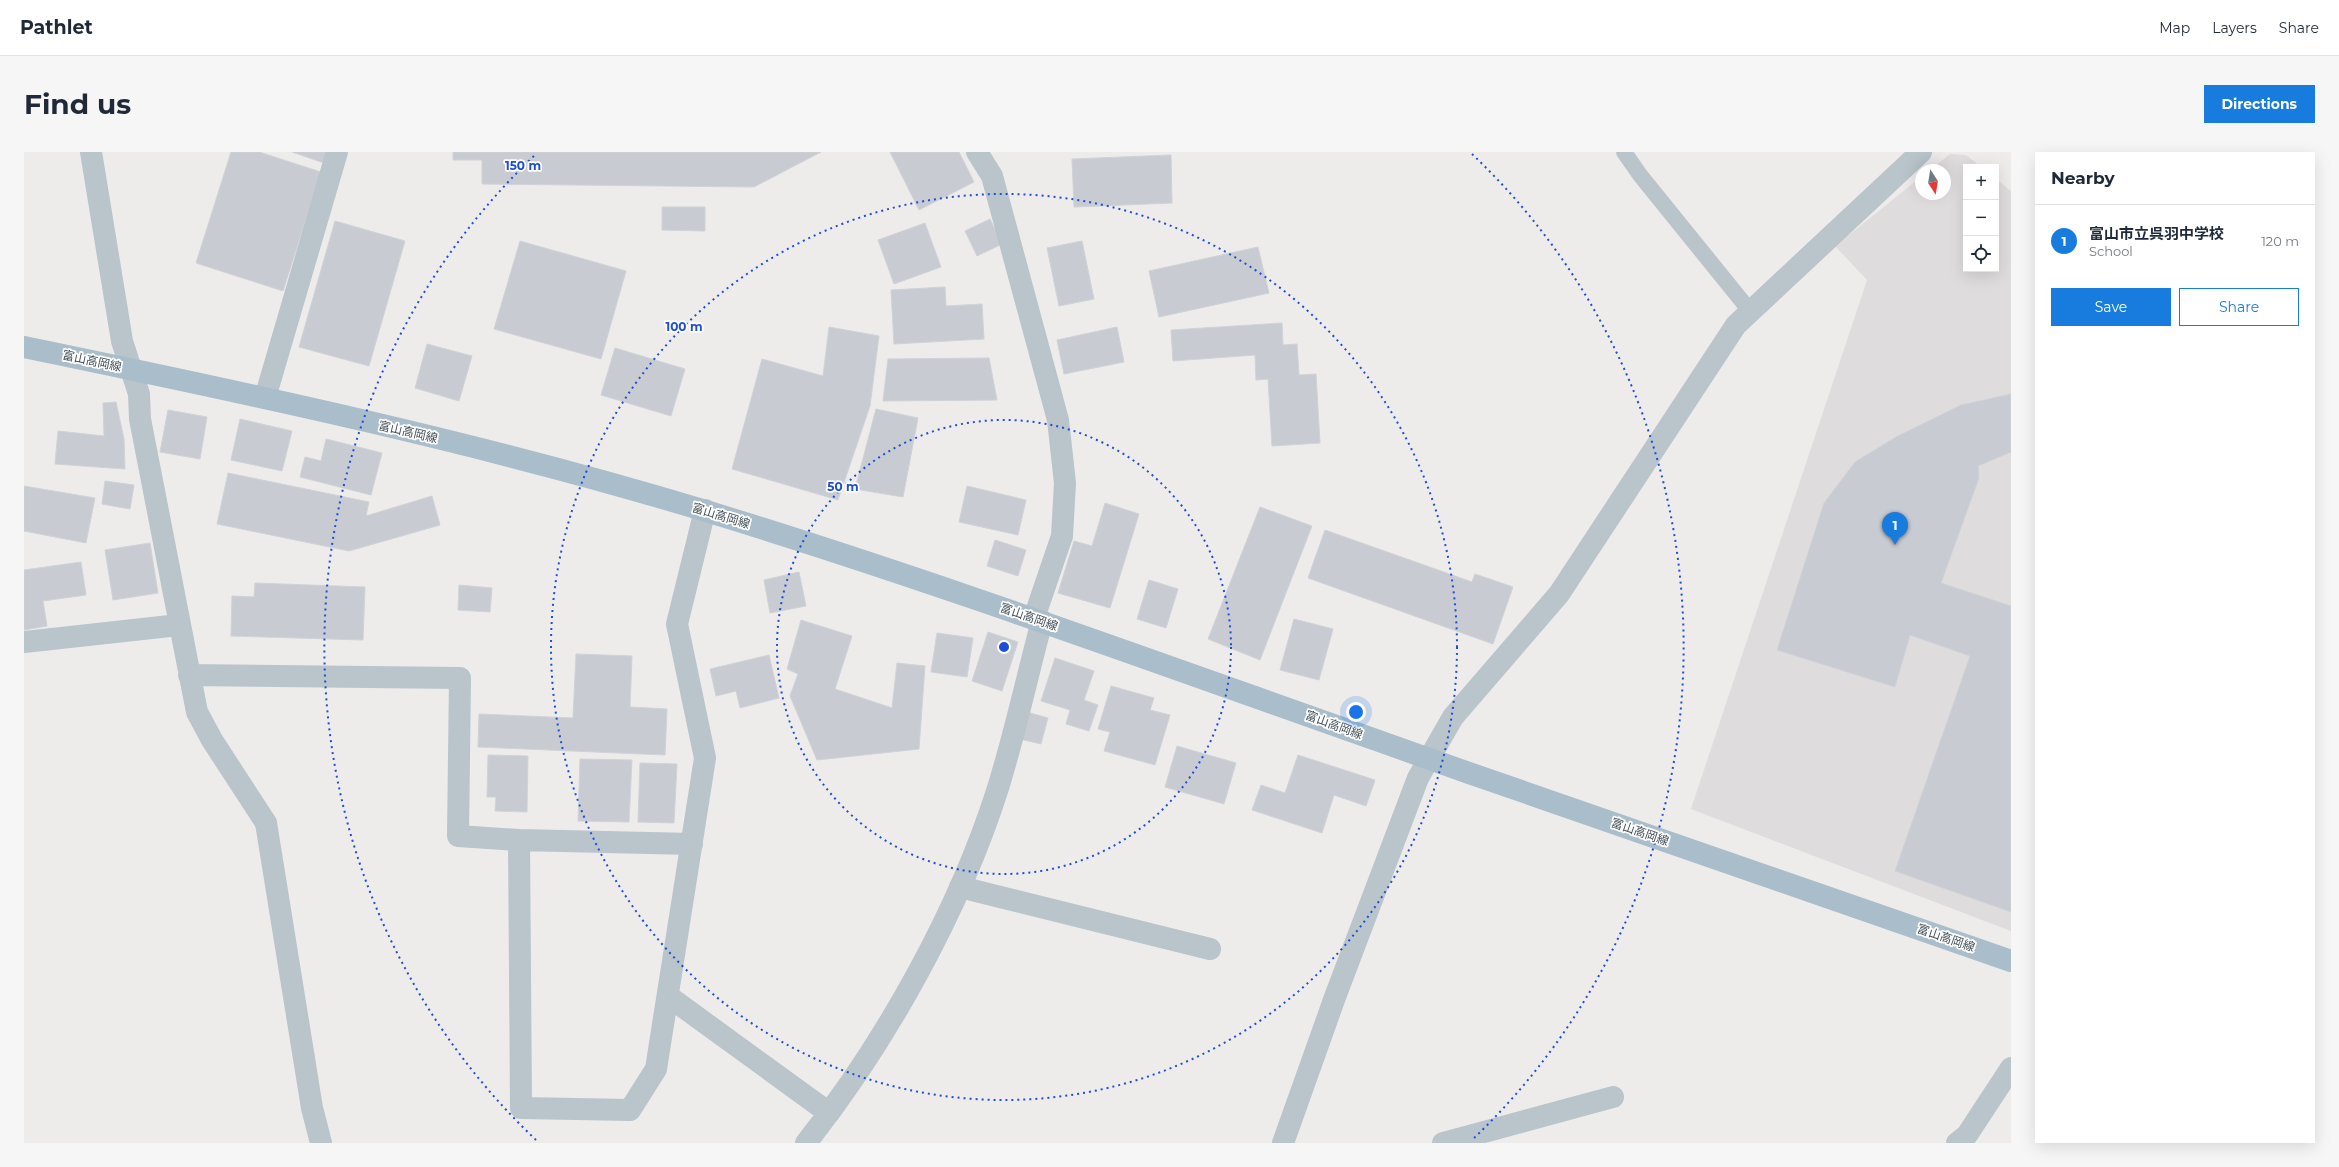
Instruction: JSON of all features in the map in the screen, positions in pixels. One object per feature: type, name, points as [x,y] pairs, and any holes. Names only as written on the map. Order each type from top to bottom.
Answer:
[{"type":"main road","name":"富山高岡線","points":[[24,347],[265,398],[508,456],[705,510],[1038,620],[2011,961]]},
{"type":"street","points":[[91,152],[122,341],[139,394],[140,419],[197,712],[212,740],[266,823],[312,1108],[321,1143]]},
{"type":"street","points":[[265,398],[337,152]]},
{"type":"street","points":[[1282,1143],[1412,793],[1453,717],[1559,594],[1736,325],[1922,152]]},
{"type":"street","points":[[806,1143],[830,1113],[911,987],[960,887],[998,788],[1038,620],[1062,536],[1066,483],[1058,420],[985,155]]},
{"type":"street","points":[[519,840],[521,1108],[630,1110],[656,1069],[705,758],[677,624],[705,510]]},
{"type":"street","points":[[24,642],[179,625]]},
{"type":"street","points":[[189,675],[460,678],[458,836],[519,840],[692,844]]},
{"type":"street","points":[[960,887],[1210,949]]},
{"type":"street","points":[[668,996],[830,1113]]},
{"type":"street","points":[[1966,1140],[2011,1068]]},
{"type":"street","points":[[1443,1143],[1612,1097]]},
{"type":"lane","points":[[1624,152],[1640,176],[1750,311]]},
{"type":"shaded area","points":[[1950,154],[1966,155],[1977,164],[1963,164],[1963,272],[1999,272],[1999,181],[2011,191],[2011,931],[1691,809],[1867,280],[1835,246],[1915,182],[1915,200],[1951,200],[1951,164],[1938,164]]},
{"type":"building","points":[[231,152],[259,152],[321,172],[283,291],[196,263]]},
{"type":"building","points":[[292,152],[327,152],[324,163]]},
{"type":"building","points":[[453,152],[821,152],[754,187],[482,184],[482,160],[453,160]]},
{"type":"building","points":[[890,152],[959,152],[974,182],[919,210]]},
{"type":"building","points":[[1171,155],[1172,203],[1074,207],[1072,159]]},
{"type":"building","points":[[662,207],[705,207],[705,231],[662,230]]},
{"type":"building","points":[[990,219],[1002,244],[977,256],[965,231]]},
{"type":"building","points":[[335,221],[405,241],[369,366],[299,347]]},
{"type":"building","points":[[925,223],[941,267],[894,284],[878,240]]},
{"type":"building","points":[[520,241],[626,271],[601,359],[494,329]]},
{"type":"building","points":[[1082,241],[1094,299],[1059,306],[1047,248]]},
{"type":"building","points":[[1258,247],[1269,293],[1159,317],[1149,271]]},
{"type":"building","points":[[945,287],[946,306],[982,304],[984,339],[894,344],[891,290]]},
{"type":"building","points":[[1282,323],[1283,345],[1297,344],[1299,375],[1316,374],[1320,443],[1272,446],[1268,379],[1256,380],[1255,355],[1173,361],[1171,330]]},
{"type":"building","points":[[829,327],[879,336],[870,406],[838,500],[732,469],[762,359],[823,376]]},
{"type":"building","points":[[1117,327],[1124,362],[1064,374],[1057,340]]},
{"type":"building","points":[[427,344],[472,356],[459,401],[415,388]]},
{"type":"building","points":[[615,348],[685,369],[671,416],[601,395]]},
{"type":"building","points":[[989,358],[997,400],[883,401],[888,359]]},
{"type":"building","points":[[2011,394],[2011,452],[1978,466],[1979,478],[1941,583],[2011,606],[2011,912],[1895,871],[1970,656],[1910,635],[1895,687],[1777,650],[1824,503],[1855,462],[1896,437],[1961,405]]},
{"type":"building","points":[[116,402],[124,439],[125,469],[55,464],[58,431],[104,436],[103,403]]},
{"type":"building","points":[[876,409],[918,418],[903,497],[855,489]]},
{"type":"building","points":[[168,410],[207,417],[200,459],[160,452]]},
{"type":"building","points":[[240,419],[292,431],[282,471],[231,460]]},
{"type":"building","points":[[326,439],[382,453],[371,495],[300,477],[305,457],[321,461]]},
{"type":"building","points":[[228,473],[369,502],[366,516],[432,496],[440,525],[349,551],[217,524]]},
{"type":"building","points":[[105,481],[134,485],[130,509],[102,504]]},
{"type":"building","points":[[24,486],[95,498],[86,543],[24,531]]},
{"type":"building","points":[[967,486],[1026,500],[1018,535],[959,522]]},
{"type":"building","points":[[1105,503],[1139,514],[1110,608],[1058,593],[1074,541],[1092,546]]},
{"type":"building","points":[[1260,507],[1312,526],[1260,660],[1208,639]]},
{"type":"building","points":[[1325,530],[1472,582],[1475,574],[1513,587],[1493,644],[1308,578]]},
{"type":"building","points":[[995,540],[1026,550],[1018,576],[987,566]]},
{"type":"building","points":[[150,543],[158,593],[113,600],[105,550]]},
{"type":"building","points":[[81,562],[86,595],[43,601],[47,626],[24,630],[24,570]]},
{"type":"building","points":[[799,572],[806,606],[770,613],[764,580]]},
{"type":"building","points":[[1149,580],[1178,589],[1166,628],[1137,619]]},
{"type":"building","points":[[255,583],[365,587],[363,640],[231,636],[232,596],[254,597]]},
{"type":"building","points":[[459,585],[492,588],[490,612],[458,610]]},
{"type":"building","points":[[1294,619],[1333,629],[1319,680],[1280,670]]},
{"type":"building","points":[[801,620],[852,636],[835,689],[892,708],[897,663],[925,666],[919,749],[817,760],[790,696],[798,674],[787,669]]},
{"type":"building","points":[[988,632],[1018,642],[1002,691],[972,681]]},
{"type":"building","points":[[937,633],[973,638],[967,677],[931,672]]},
{"type":"building","points":[[576,654],[632,656],[630,707],[667,709],[665,755],[478,747],[479,714],[573,718]]},
{"type":"building","points":[[769,655],[779,698],[740,708],[736,691],[716,696],[710,669]]},
{"type":"building","points":[[1055,658],[1094,671],[1084,700],[1098,705],[1089,731],[1066,724],[1070,710],[1041,701]]},
{"type":"building","points":[[1111,686],[1154,698],[1150,710],[1170,715],[1155,765],[1104,751],[1110,732],[1098,729]]},
{"type":"building","points":[[1027,712],[1048,718],[1041,744],[1020,739]]},
{"type":"building","points":[[1177,746],[1236,763],[1224,804],[1165,787]]},
{"type":"building","points":[[488,755],[528,756],[527,812],[495,811],[496,797],[487,797]]},
{"type":"building","points":[[1298,755],[1375,780],[1366,806],[1334,795],[1322,833],[1252,810],[1261,785],[1285,793]]},
{"type":"building","points":[[580,759],[632,760],[629,822],[578,821]]},
{"type":"building","points":[[640,763],[677,764],[674,823],[638,822]]},
{"type":"place","name":"富山市立呉羽中学校","points":[[1895,545]]}]
